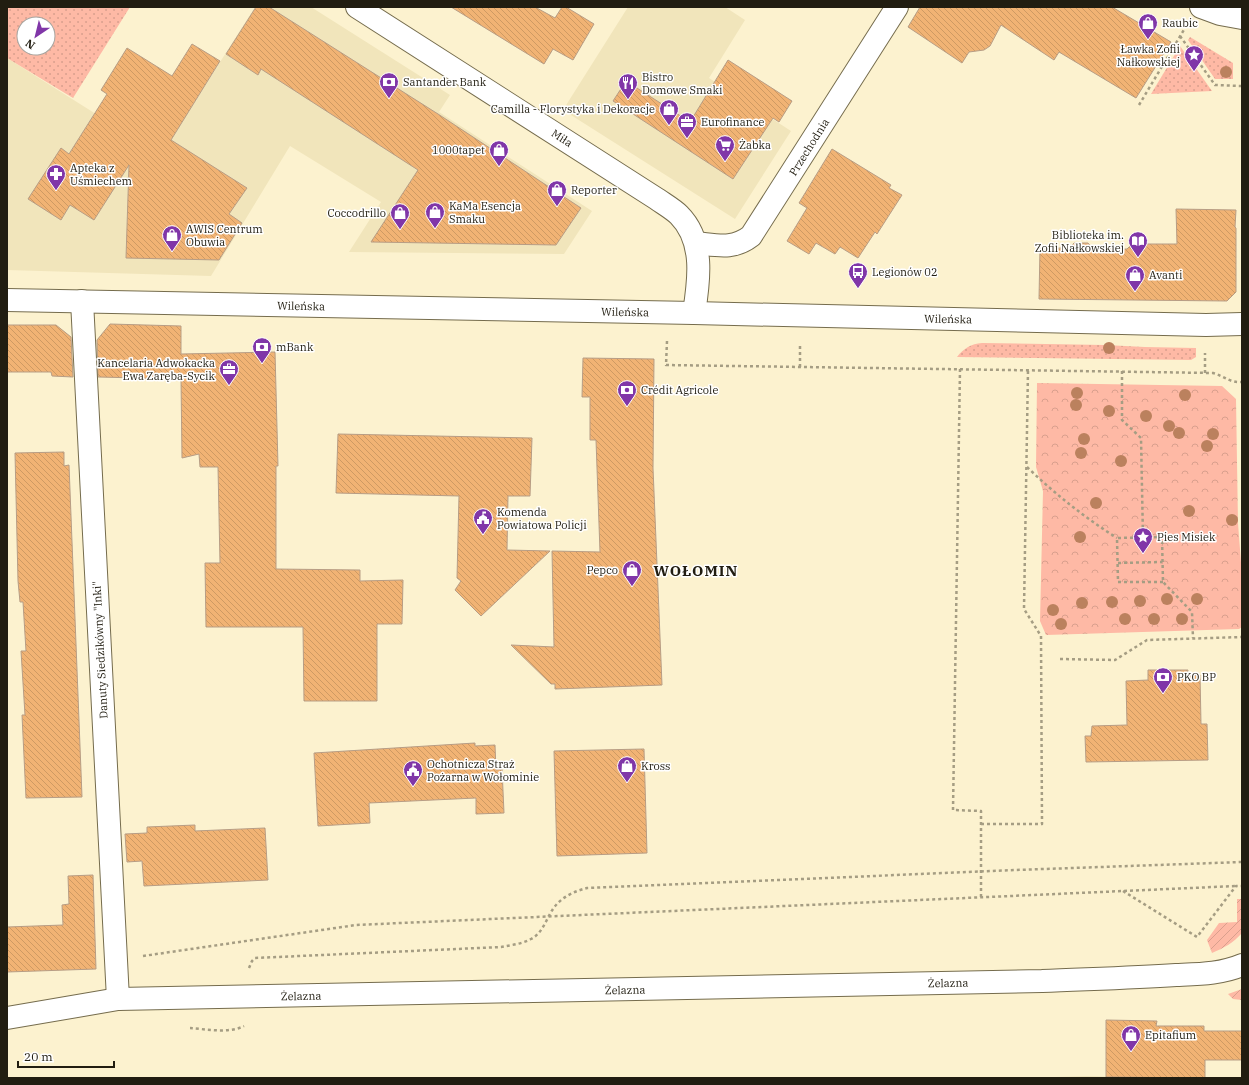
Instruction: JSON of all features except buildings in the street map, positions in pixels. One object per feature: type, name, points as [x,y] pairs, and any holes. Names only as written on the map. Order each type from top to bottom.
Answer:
[{"type":"street","name":"Miła","points":[[357,7],[680,215],[687,225],[696,243],[698,251],[698,286],[694,313]]},
{"type":"street","name":"Przechodnia","points":[[696,243],[731,246],[738,244],[751,236],[897,7]]},
{"type":"street","points":[[1201,7],[1220,14],[1242,18]]},
{"type":"street","name":"Wileńska","points":[[7,300],[694,313],[1206,325],[1242,324]]},
{"type":"street","name":"Danuty Siedzikówny \"Inki\"","points":[[82,301],[118,999]]},
{"type":"street","name":"Żelazna","points":[[7,1018],[118,999],[1042,981],[1218,972],[1231,970],[1242,965]]},
{"type":"path","points":[[1139,104],[1186,26]]},
{"type":"path","points":[[1180,36],[1215,86],[1242,86]]},
{"type":"path","points":[[800,337],[800,367]]},
{"type":"path","points":[[667,338],[666,365],[1213,373],[1224,376],[1233,383],[1242,382]]},
{"type":"path","points":[[1205,348],[1205,373]]},
{"type":"path","points":[[960,369],[953,810],[981,811],[981,897]]},
{"type":"path","points":[[981,824],[1042,824],[1041,636],[1024,608],[1028,370]]},
{"type":"path","points":[[1122,371],[1122,420],[1141,438],[1143,538]]},
{"type":"path","points":[[1027,468],[1058,496],[1089,520],[1117,538],[1162,537],[1162,582],[1192,612],[1192,638]]},
{"type":"path","points":[[1117,538],[1118,582],[1162,582]]},
{"type":"path","points":[[1118,563],[1162,562]]},
{"type":"path","points":[[1060,659],[1115,660],[1147,640],[1242,637]]},
{"type":"path","points":[[250,972],[249,966],[256,958],[501,947],[518,944],[532,939],[542,929],[553,908],[562,900],[574,892],[587,888],[980,871],[1242,862]]},
{"type":"path","points":[[1123,891],[1197,937],[1236,886]]},
{"type":"path","points":[[116,960],[356,925],[1242,886]]},
{"type":"shaded area","points":[[255,7],[311,7],[450,95],[439,112],[592,211],[564,254],[349,252],[381,202],[290,146],[211,276],[7,270],[7,58],[161,155]]},
{"type":"shaded area","points":[[628,7],[725,7],[745,20],[709,78],[791,131],[735,219],[563,110]]},
{"type":"shaded area","points":[[1086,1076],[1176,1078],[1024,1078]]},
{"type":"green space","points":[[7,7],[130,7],[73,98],[7,58]]},
{"type":"green space","points":[[1190,37],[1233,63],[1233,79],[1215,79],[1188,40]]},
{"type":"green space","points":[[1180,46],[1212,91],[1151,94]]},
{"type":"green space","points":[[974,344],[1196,348],[1196,357],[1191,360],[957,357],[968,347]]},
{"type":"green space","points":[[1037,383],[1222,386],[1236,399],[1238,523],[1242,576],[1242,627],[1239,629],[1046,635],[1040,621],[1043,491],[1036,467]]},
{"type":"green space","points":[[1237,899],[1242,899],[1242,933],[1228,945],[1212,953],[1207,940],[1219,923],[1237,922]]},
{"type":"green space","points":[[1242,989],[1242,1000],[1233,999],[1228,994]]},
{"type":"place","name":"Raubic","points":[[1148,40]]},
{"type":"place","name":"Ławka Zofii Nałkowskiej","points":[[1194,72]]},
{"type":"place","name":"Santander Bank","points":[[389,99]]},
{"type":"place","name":"Bistro Domowe Smaki","points":[[628,100]]},
{"type":"place","name":"Camilla - Florystyka i Dekoracje","points":[[669,126]]},
{"type":"place","name":"Eurofinance","points":[[687,139]]},
{"type":"place","name":"Żabka","points":[[725,162]]},
{"type":"place","name":"1000tapet","points":[[499,167]]},
{"type":"place","name":"Apteka z Uśmiechem","points":[[56,191]]},
{"type":"place","name":"Reporter","points":[[557,207]]},
{"type":"place","name":"KaMa Esencja Smaku","points":[[435,229]]},
{"type":"place","name":"Coccodrillo","points":[[400,230]]},
{"type":"place","name":"AWIS Centrum Obuwia","points":[[172,252]]},
{"type":"place","name":"Biblioteka im. Zofii Nałkowskiej","points":[[1138,258]]},
{"type":"place","name":"Legionów 02","points":[[858,289]]},
{"type":"place","name":"Avanti","points":[[1135,292]]},
{"type":"place","name":"mBank","points":[[262,364]]},
{"type":"place","name":"Kancelaria Adwokacka Ewa Zaręba-Sycik","points":[[229,386]]},
{"type":"place","name":"Crédit Agricole","points":[[627,407]]},
{"type":"place","name":"Komenda Powiatowa Policji","points":[[483,535]]},
{"type":"place","name":"Pies Misiek","points":[[1143,554]]},
{"type":"place","name":"Pepco","points":[[632,587]]},
{"type":"place","name":"PKO BP","points":[[1163,694]]},
{"type":"place","name":"Kross","points":[[627,783]]},
{"type":"place","name":"Ochotnicza Straż Pożarna w Wołominie","points":[[413,787]]},
{"type":"place","name":"Epitafium","points":[[1131,1052]]},
{"type":"district","name":"WOŁOMIN","points":[[696,571]]}]
